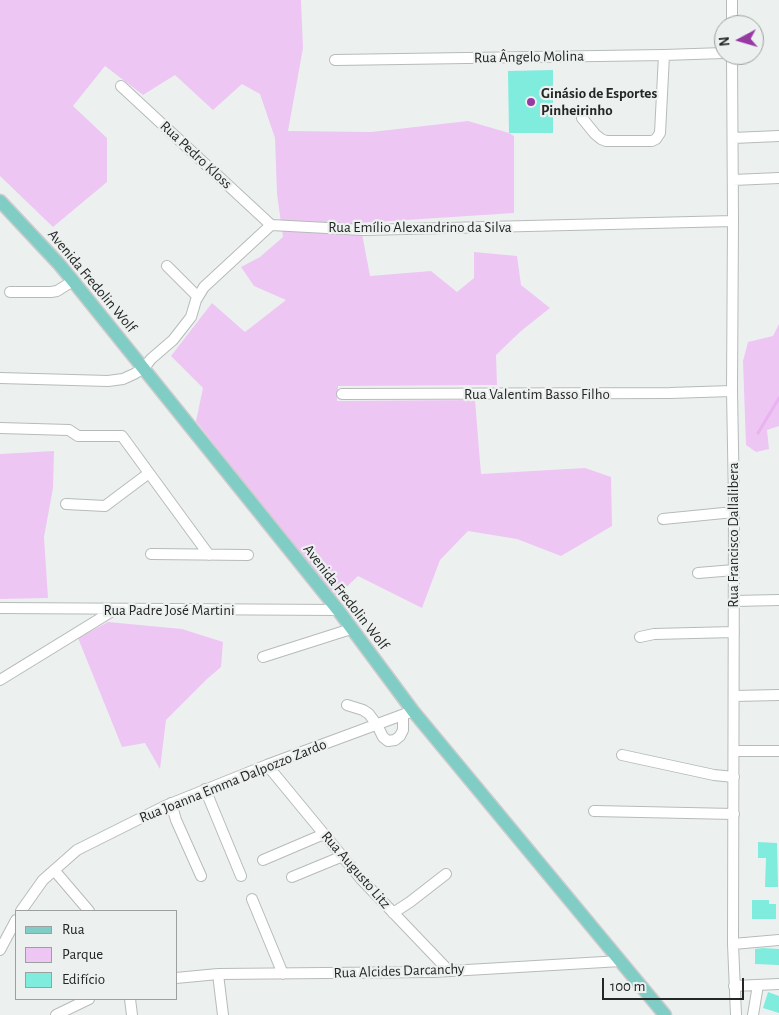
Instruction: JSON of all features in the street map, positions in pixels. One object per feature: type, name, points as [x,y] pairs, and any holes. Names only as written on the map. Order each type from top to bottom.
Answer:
[{"type":"main road","name":"Avenida Fredolin Wolf","points":[[0,201],[59,264],[338,610],[408,713],[665,1015]]},
{"type":"street","points":[[732,0],[732,15]]},
{"type":"street","name":"Rua Ângelo Molina","points":[[334,60],[714,53]]},
{"type":"street","points":[[582,118],[595,134],[606,141],[652,141],[656,139],[660,133],[664,55]]},
{"type":"street","name":"Rua Francisco Dallalibera","points":[[732,65],[733,944],[736,1015]]},
{"type":"street","name":"Rua Pedro Kloss","points":[[121,86],[272,225]]},
{"type":"street","points":[[733,138],[779,136]]},
{"type":"street","points":[[733,180],[779,178]]},
{"type":"street","name":"Rua Emílio Alexandrino da Silva","points":[[272,225],[364,230],[733,221]]},
{"type":"street","points":[[0,378],[108,381],[123,379],[134,374],[144,368],[173,340],[190,317],[204,287],[272,225]]},
{"type":"street","points":[[167,266],[198,297]]},
{"type":"street","points":[[10,292],[51,292],[73,281]]},
{"type":"street","name":"Rua Valentim Basso Filho","points":[[342,394],[670,393],[732,391]]},
{"type":"street","points":[[0,428],[69,430],[78,436],[122,436],[209,555]]},
{"type":"street","points":[[66,504],[105,506],[149,473]]},
{"type":"street","points":[[663,519],[734,512]]},
{"type":"street","points":[[150,554],[248,555]]},
{"type":"street","points":[[698,573],[734,570]]},
{"type":"street","points":[[734,601],[779,600]]},
{"type":"street","name":"Rua Padre José Martini","points":[[0,608],[338,610]]},
{"type":"street","points":[[0,680],[115,610]]},
{"type":"street","points":[[263,657],[351,629]]},
{"type":"street","points":[[640,637],[654,634],[734,632]]},
{"type":"street","points":[[734,696],[779,696]]},
{"type":"street","points":[[347,705],[369,714],[383,737],[388,740],[395,740],[400,736],[408,713]]},
{"type":"street","name":"Rua Joanna Emma Dalpozzo Zardo","points":[[22,910],[43,880],[77,850],[170,803],[408,713]]},
{"type":"street","points":[[734,751],[779,751]]},
{"type":"street","points":[[622,755],[734,778]]},
{"type":"street","name":"Rua Augusto Litz","points":[[268,765],[361,879],[449,971]]},
{"type":"street","points":[[205,789],[241,876]]},
{"type":"street","points":[[170,803],[201,876]]},
{"type":"street","points":[[594,811],[734,814]]},
{"type":"street","points":[[263,860],[324,834]]},
{"type":"street","points":[[292,877],[343,856]]},
{"type":"street","points":[[54,870],[88,910]]},
{"type":"street","points":[[393,913],[446,874]]},
{"type":"street","points":[[252,898],[283,974]]},
{"type":"street","points":[[0,950],[15,922]]},
{"type":"street","points":[[733,944],[779,940]]},
{"type":"street","name":"Rua Alcides Darcanchy","points":[[178,978],[218,974],[449,971],[621,961]]},
{"type":"street","points":[[218,974],[222,1015]]},
{"type":"street","points":[[734,986],[779,984]]},
{"type":"street","points":[[754,1015],[758,985]]},
{"type":"street","points":[[56,1015],[87,1000]]},
{"type":"street","points":[[130,1000],[132,1015]]},
{"type":"green space","points":[[0,0],[301,0],[303,48],[288,131],[371,132],[468,121],[514,136],[514,213],[360,223],[370,276],[431,271],[457,292],[474,278],[474,252],[517,256],[521,285],[550,308],[521,331],[496,355],[497,385],[338,386],[337,401],[475,400],[481,474],[585,468],[611,477],[612,526],[561,556],[517,539],[468,531],[440,560],[422,608],[358,576],[334,599],[196,421],[203,388],[171,356],[212,303],[245,332],[286,300],[254,286],[241,267],[260,257],[283,237],[277,194],[275,138],[260,94],[242,84],[213,110],[175,75],[143,95],[105,66],[73,106],[107,138],[107,182],[53,227],[0,176]]},
{"type":"green space","points":[[779,324],[779,426],[767,430],[769,449],[756,452],[746,445],[743,361],[748,342],[773,336]]},
{"type":"green space","points":[[54,451],[53,488],[44,537],[48,598],[0,599],[0,454]]},
{"type":"green space","points":[[108,622],[182,629],[223,642],[221,667],[166,720],[160,769],[145,743],[122,747],[78,638]]},
{"type":"building","name":"Ginásio de Esportes Pinheirinho","points":[[553,70],[553,133],[509,133],[508,71]]},
{"type":"building","points":[[758,842],[777,843],[778,887],[765,887],[766,858],[758,858]]},
{"type":"building","points":[[752,900],[769,900],[769,904],[776,904],[776,919],[752,919]]},
{"type":"building","points":[[755,949],[779,949],[779,965],[755,964]]},
{"type":"building","points":[[768,992],[779,996],[779,1013],[763,1008]]},
{"type":"waterway","points":[[758,433],[779,398]]},
{"type":"place","name":"Ginásio de Esportes Pinheirinho","points":[[531,102]]}]
